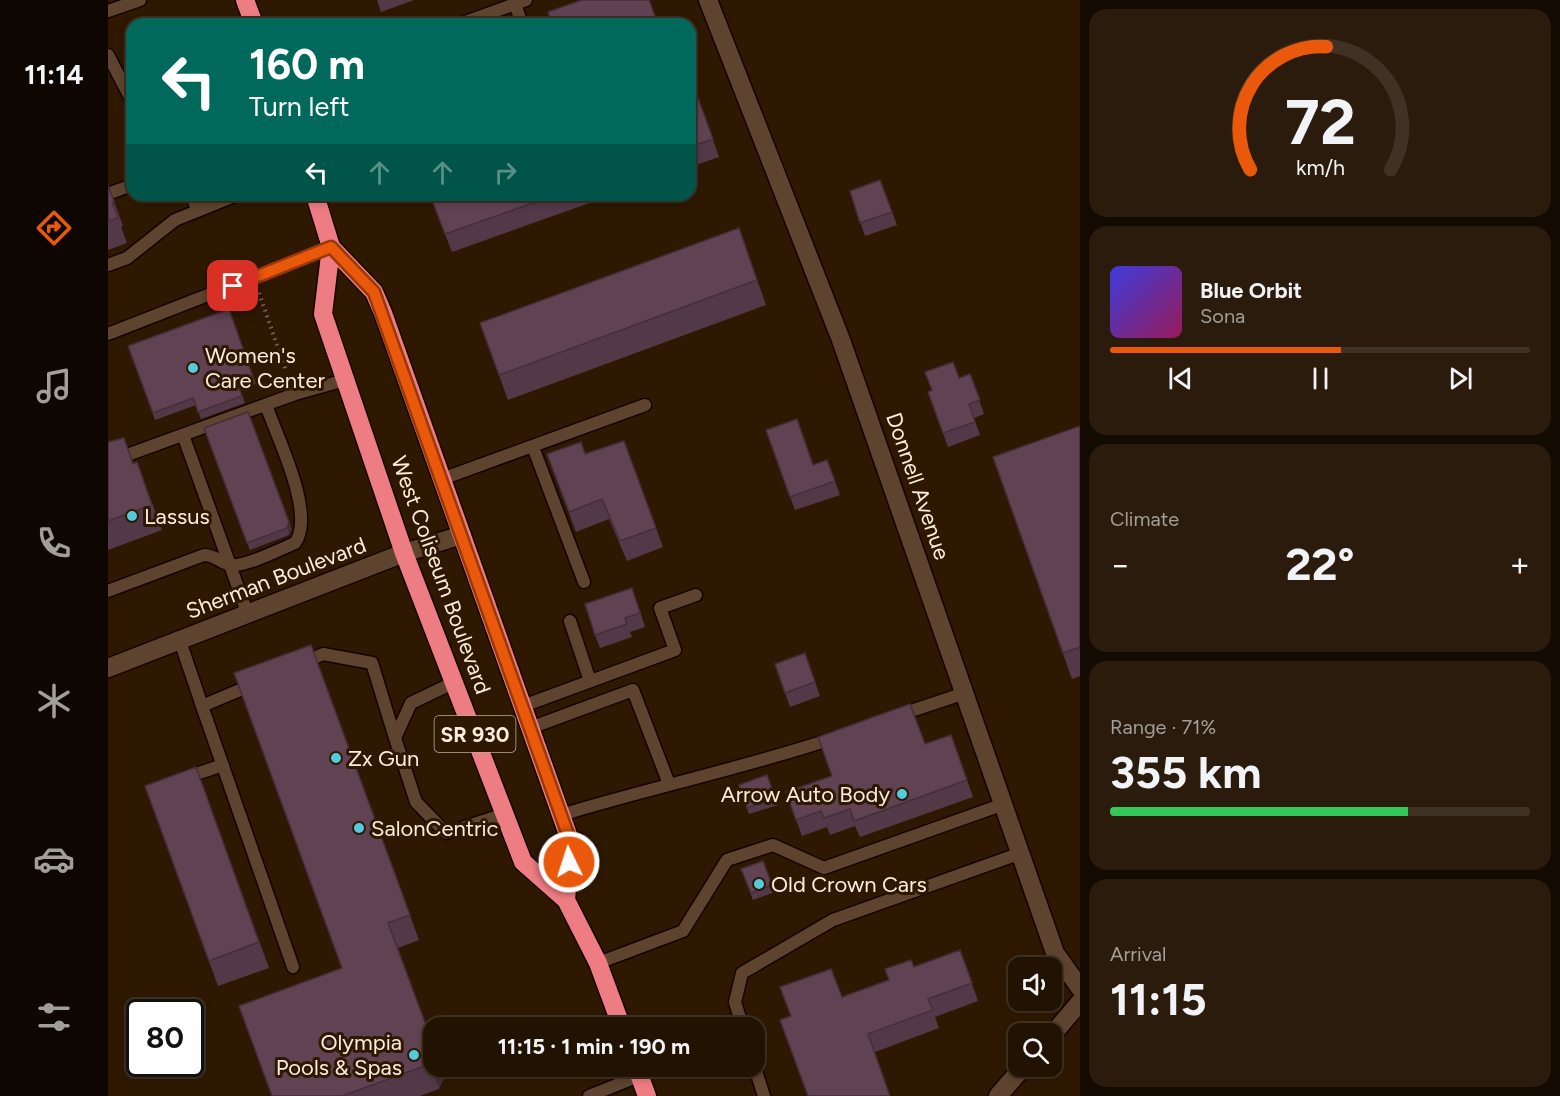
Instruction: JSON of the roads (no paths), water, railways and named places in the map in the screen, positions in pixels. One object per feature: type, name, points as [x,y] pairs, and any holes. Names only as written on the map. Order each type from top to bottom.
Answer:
[{"type":"highway","points":[[245,0],[252,18]]},
{"type":"highway","name":"West Coliseum Boulevard","points":[[317,201],[331,247],[324,314],[404,553],[523,862],[566,900],[598,963],[618,1017]]},
{"type":"highway","name":"West Coliseum Boulevard","points":[[331,247],[374,292],[442,479],[571,843],[566,900]]},
{"type":"highway","points":[[640,1077],[647,1096]]},
{"type":"street","name":"Donnell Avenue","points":[[708,0],[842,340],[1056,953],[1080,988]]},
{"type":"street","name":"Sherman Boulevard","points":[[108,668],[404,553],[462,535]]},
{"type":"street","points":[[1062,1023],[1080,1002]]},
{"type":"street","points":[[998,1096],[1014,1077]]},
{"type":"lane","points":[[108,11],[140,0]]},
{"type":"lane","points":[[476,18],[520,2],[521,18]]},
{"type":"lane","points":[[108,55],[126,90]]},
{"type":"lane","points":[[108,194],[126,187]]},
{"type":"lane","points":[[194,201],[197,210]]},
{"type":"lane","points":[[108,265],[127,258],[175,220],[221,201]]},
{"type":"lane","points":[[108,334],[254,279],[331,247]]},
{"type":"lane","points":[[108,462],[266,405],[345,380]]},
{"type":"lane","points":[[108,591],[204,555],[212,555],[230,565],[240,564],[296,543],[301,536],[303,522],[301,503],[266,405]]},
{"type":"lane","points":[[442,479],[645,405]]},
{"type":"lane","points":[[183,435],[248,615]]},
{"type":"lane","points":[[533,447],[584,582]]},
{"type":"lane","points":[[523,706],[675,650],[660,608],[696,595]]},
{"type":"lane","points":[[570,621],[590,681]]},
{"type":"lane","points":[[180,641],[293,967]]},
{"type":"lane","points":[[290,668],[323,654],[372,663],[416,802],[446,833],[505,814]]},
{"type":"lane","points":[[202,706],[268,678]]},
{"type":"lane","points":[[395,738],[411,703],[455,682]]},
{"type":"lane","points":[[530,728],[633,690],[669,784]]},
{"type":"lane","points":[[888,719],[965,693]]},
{"type":"lane","points":[[561,815],[790,753],[844,734]]},
{"type":"lane","points":[[169,783],[223,765]]},
{"type":"lane","points":[[598,963],[683,931],[727,860],[773,845],[824,868],[1004,804]]},
{"type":"lane","points":[[740,1017],[735,1002],[742,974],[833,920],[1021,854]]},
{"type":"lane","points":[[589,1096],[626,1077]]},
{"type":"lane","points":[[758,1077],[764,1096]]},
{"type":"place","name":"Women's Care Center","points":[[193,368]]},
{"type":"place","name":"Lassus","points":[[132,516]]},
{"type":"place","name":"Zx Gun","points":[[336,758]]},
{"type":"place","name":"Arrow Auto Body","points":[[902,794]]},
{"type":"place","name":"SalonCentric","points":[[359,828]]},
{"type":"place","name":"Old Crown Cars","points":[[759,884]]},
{"type":"place","name":"Olympia Pools & Spas","points":[[414,1055]]}]
